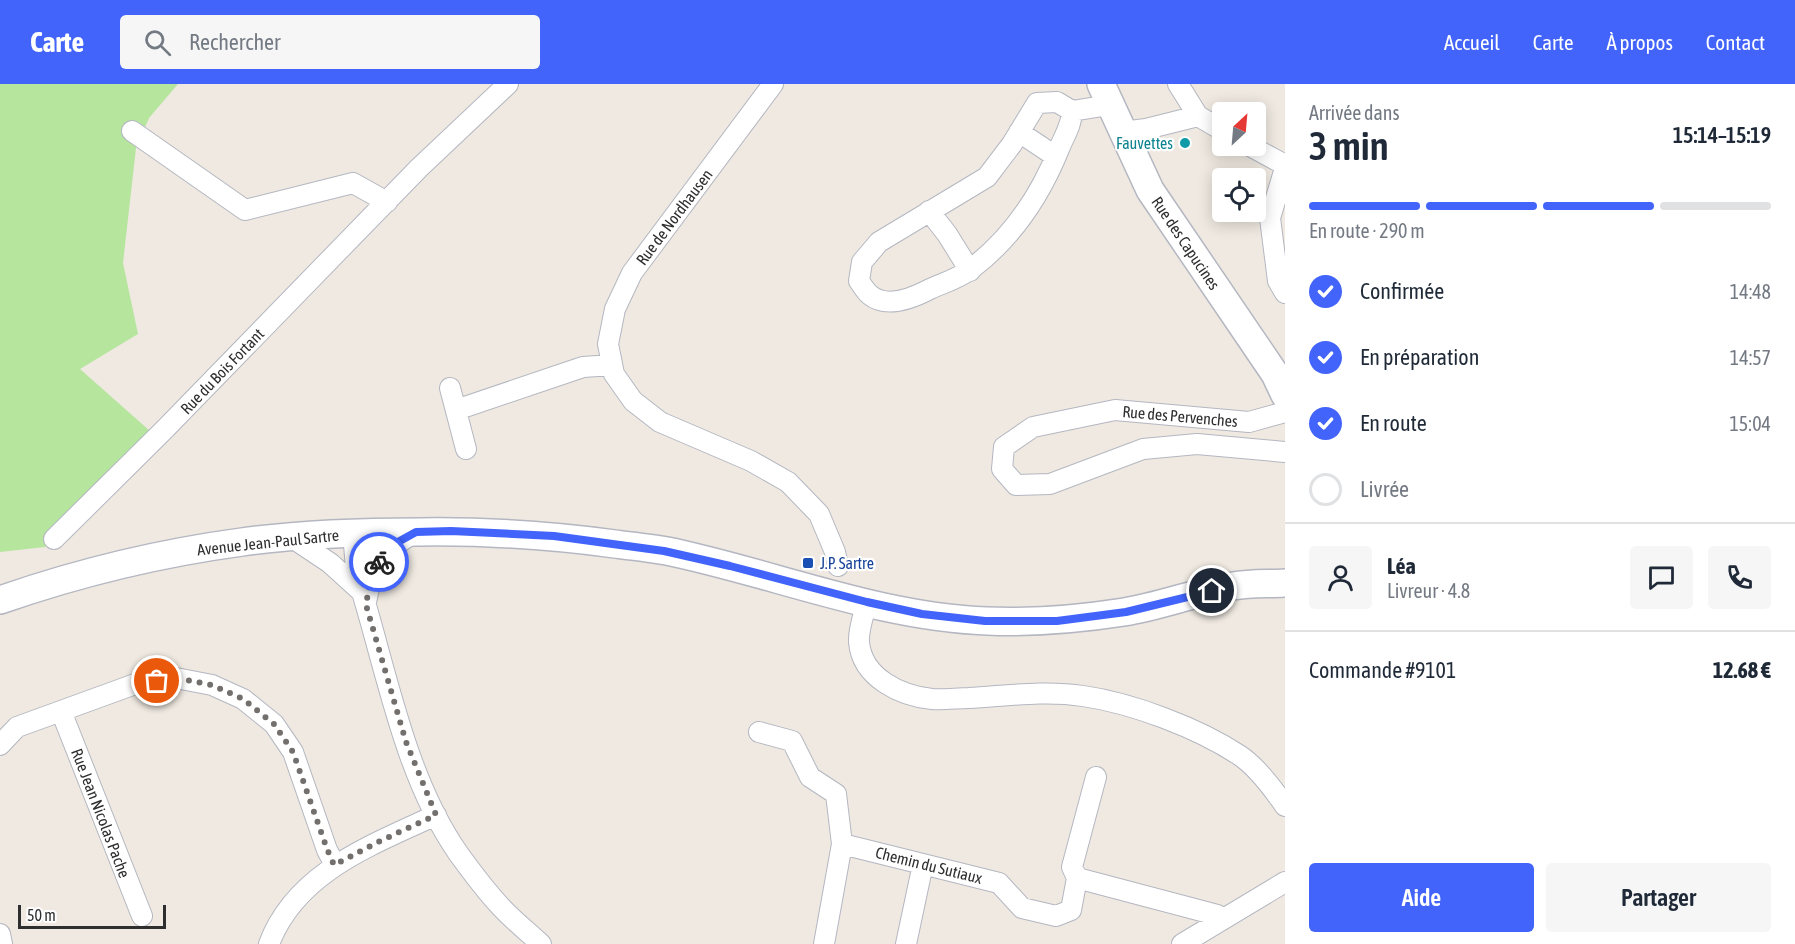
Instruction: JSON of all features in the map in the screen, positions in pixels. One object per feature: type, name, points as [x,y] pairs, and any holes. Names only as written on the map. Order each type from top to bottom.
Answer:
[{"type":"street","name":"Rue du Bois Fortant","points":[[54,538],[165,429],[419,168],[508,84]]},
{"type":"street","name":"Rue de Nordhausen","points":[[773,84],[632,273],[615,309],[608,344],[614,374],[633,401],[660,422],[751,462],[788,482],[819,514],[835,552],[838,566]]},
{"type":"street","points":[[1178,84],[1198,116],[1212,124]]},
{"type":"street","points":[[1037,94],[1072,111],[1072,122],[1064,135],[1049,174],[1027,212],[1000,243],[969,271],[921,294],[896,301],[881,301],[869,294],[858,280],[862,262],[879,242],[987,177],[1019,132],[1037,94]]},
{"type":"street","points":[[1072,111],[1105,95]]},
{"type":"street","name":"Rue des Capucines","points":[[1105,95],[1150,190],[1275,374],[1285,395]]},
{"type":"street","points":[[1122,132],[1146,129],[1198,116]]},
{"type":"street","points":[[132,131],[245,210],[353,183],[387,202]]},
{"type":"street","points":[[1019,132],[1056,156]]},
{"type":"street","points":[[1266,155],[1285,166],[1270,218],[1278,281],[1285,293]]},
{"type":"street","points":[[929,211],[947,234],[969,271]]},
{"type":"street","points":[[456,410],[583,367],[612,365]]},
{"type":"street","points":[[450,388],[466,449]]},
{"type":"street","name":"Rue des Pervenches","points":[[1285,412],[1249,422],[1115,411],[1045,424],[1033,427],[1004,447],[1002,469],[1016,485],[1050,484],[1143,449],[1197,444],[1285,452]]},
{"type":"street","points":[[364,598],[384,555],[398,542],[416,532]]},
{"type":"street","name":"Avenue Jean-Paul Sartre","points":[[0,600],[120,565],[207,547],[291,537],[416,532],[554,536],[664,551],[922,614],[985,621],[1057,621],[1126,612],[1233,586],[1285,583]]},
{"type":"street","points":[[353,533],[356,568],[406,742],[436,815],[458,852],[501,906],[541,944]]},
{"type":"street","points":[[291,537],[330,563],[364,598]]},
{"type":"street","points":[[867,602],[859,642],[865,661],[877,677],[903,693],[933,699],[1036,694],[1082,696],[1137,709],[1191,729],[1241,756],[1272,788],[1285,806]]},
{"type":"street","points":[[0,745],[17,727],[138,683],[176,678],[212,685],[243,699],[274,724],[293,752],[334,865]]},
{"type":"street","name":"Rue Jean Nicolas Pache","points":[[61,711],[142,916]]},
{"type":"street","points":[[759,732],[792,741],[810,777],[836,794],[842,844],[824,944]]},
{"type":"street","points":[[1096,777],[1072,867],[1077,878],[1217,915],[1222,920]]},
{"type":"street","points":[[269,944],[276,927],[298,896],[334,865],[436,815]]},
{"type":"street","name":"Chemin du Sutiaux","points":[[842,844],[999,883],[1022,908],[1056,916],[1071,910],[1077,878]]},
{"type":"street","points":[[906,944],[924,864]]},
{"type":"street","points":[[1182,944],[1285,882]]},
{"type":"street","points":[[0,934],[2,944]]},
{"type":"green space","points":[[0,84],[178,84],[149,118],[136,148],[123,263],[138,334],[80,369],[159,439],[45,547],[0,552]]},
{"type":"way so far","points":[[157,681],[176,678],[212,685],[243,699],[274,724],[293,752],[334,865],[436,815],[406,742],[366,605],[369,587],[379,562]]},
{"type":"place","name":"Fauvettes","points":[[1185,143]]},
{"type":"place","name":"J.P. Sartre","points":[[808,563]]},
{"type":"route","points":[[379,562],[398,542],[416,532],[487,532],[554,536],[664,551],[922,614],[985,621],[1057,621],[1126,612],[1212,591]]}]
